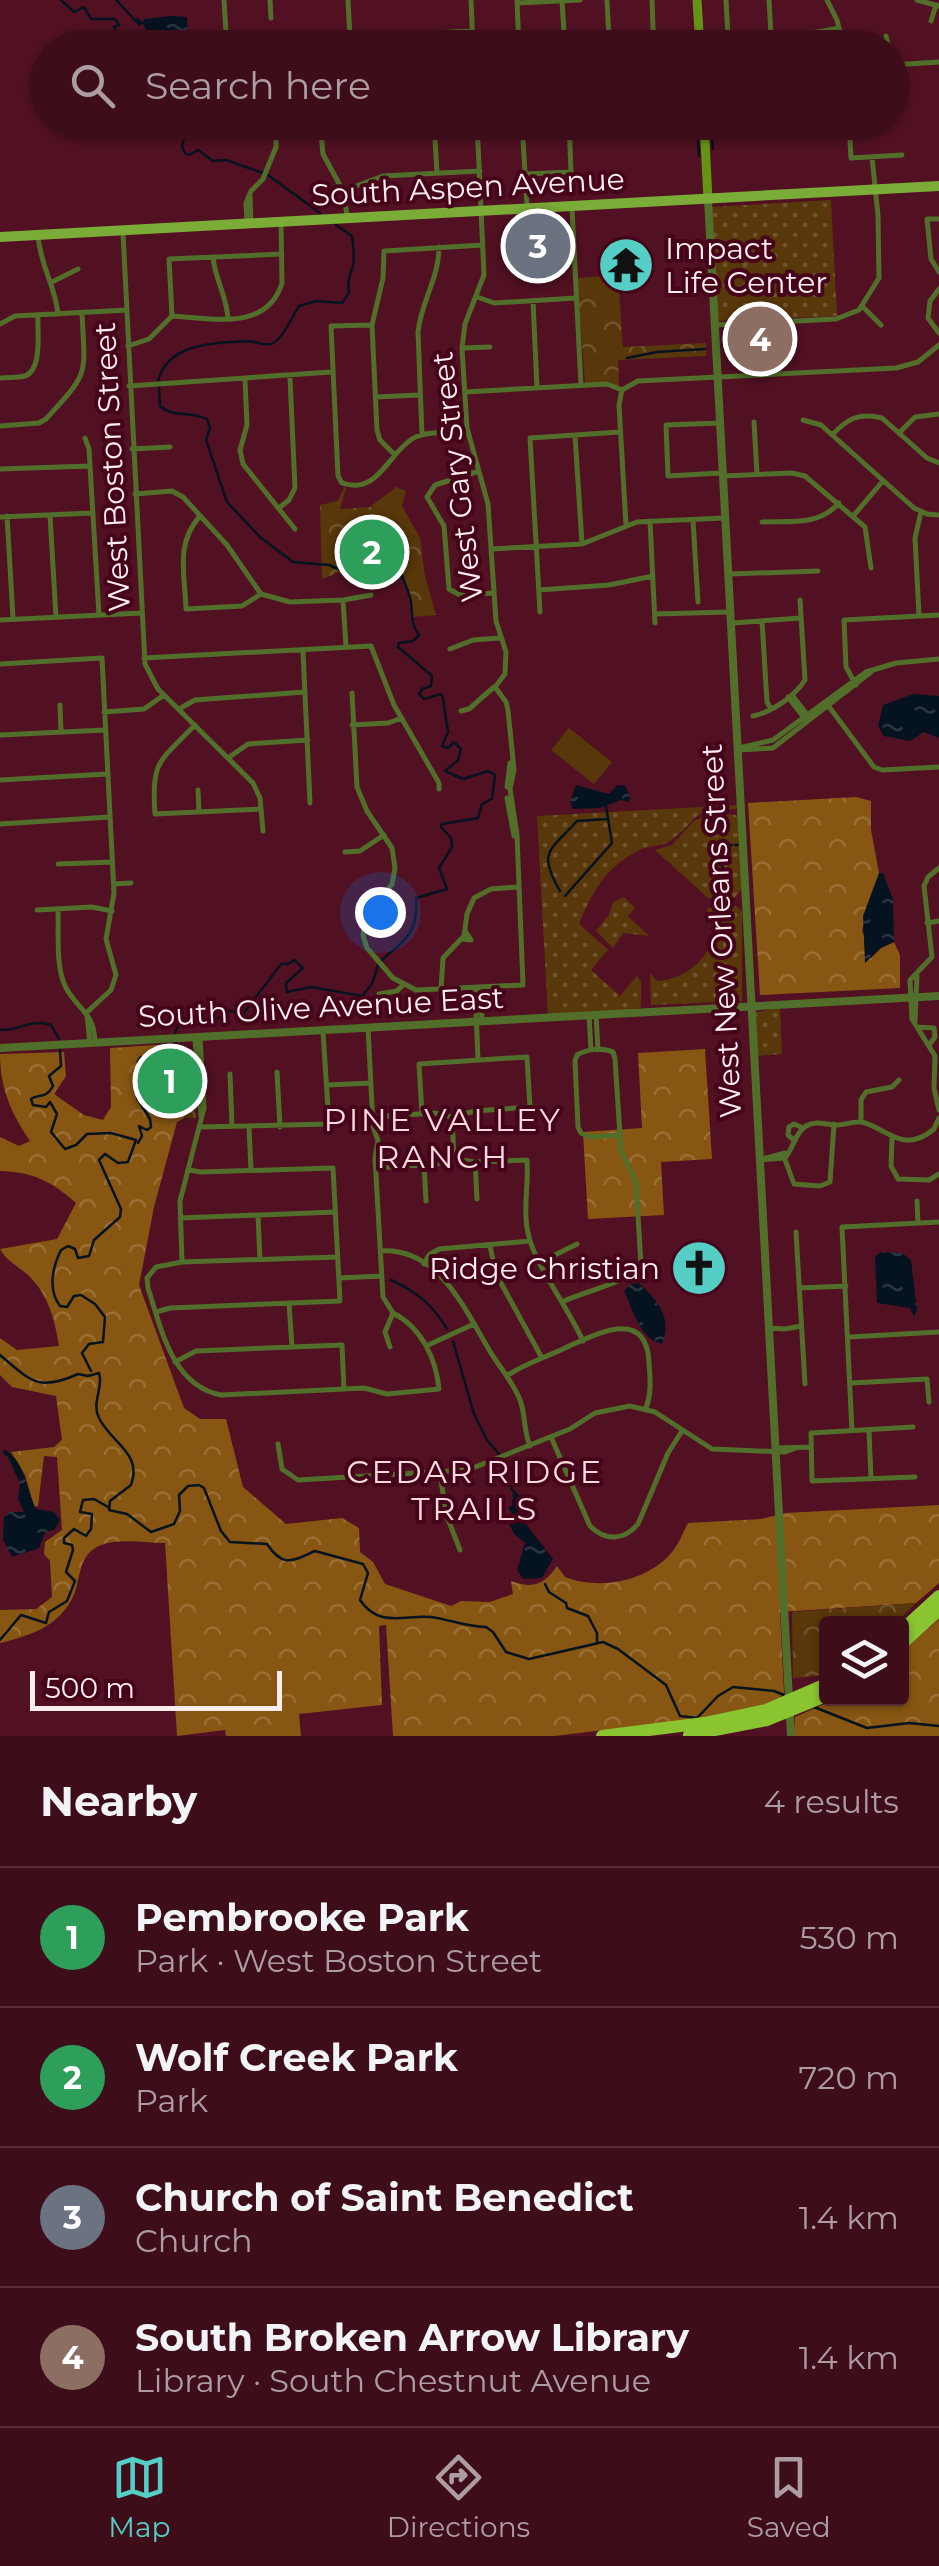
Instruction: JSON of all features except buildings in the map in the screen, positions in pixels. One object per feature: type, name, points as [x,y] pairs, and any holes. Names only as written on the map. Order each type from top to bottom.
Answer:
[{"type":"highway","points":[[909,1624],[939,1596]]},
{"type":"highway","points":[[909,1638],[939,1610]]},
{"type":"highway","points":[[602,1736],[751,1714],[819,1687]]},
{"type":"highway","points":[[682,1736],[752,1724],[819,1699]]},
{"type":"main road","points":[[698,0],[699,30]]},
{"type":"main road","name":"West New Orleans Street","points":[[705,140],[708,199]]},
{"type":"main road","name":"South Aspen Avenue","points":[[0,237],[939,186]]},
{"type":"street","points":[[224,0],[226,30]]},
{"type":"street","points":[[270,0],[270,18]]},
{"type":"street","points":[[348,0],[350,30]]},
{"type":"street","points":[[471,0],[472,30]]},
{"type":"street","points":[[518,30],[517,2],[580,0]]},
{"type":"street","points":[[608,0],[610,30]]},
{"type":"street","points":[[652,0],[654,30]]},
{"type":"street","points":[[726,0],[728,30]]},
{"type":"street","points":[[769,0],[771,30]]},
{"type":"street","points":[[820,30],[840,28],[827,0]]},
{"type":"street","points":[[918,0],[937,6],[931,21]]},
{"type":"street","points":[[562,1],[564,30]]},
{"type":"street","points":[[909,64],[939,62]]},
{"type":"street","points":[[249,223],[250,194],[263,180],[276,140]]},
{"type":"street","points":[[322,140],[325,161],[343,191],[348,218]]},
{"type":"street","points":[[435,140],[437,173]]},
{"type":"street","name":"West Gary Street","points":[[478,140],[484,275],[464,329],[462,348],[468,432],[489,511],[496,626],[506,668],[495,687],[507,705],[514,770],[510,789],[523,986],[478,987]]},
{"type":"street","points":[[523,140],[528,209]]},
{"type":"street","points":[[526,174],[571,172],[570,140]]},
{"type":"street","points":[[850,140],[851,158],[902,155]]},
{"type":"street","points":[[714,325],[849,316],[862,306],[879,278],[872,157]]},
{"type":"street","points":[[343,191],[384,176],[480,171]]},
{"type":"street","name":"West New Orleans Street","points":[[708,199],[791,1736]]},
{"type":"street","points":[[572,206],[581,386]]},
{"type":"street","points":[[939,219],[927,219],[931,259],[939,272]]},
{"type":"street","points":[[172,316],[250,318],[263,310],[282,284],[280,222]]},
{"type":"street","name":"West Boston Street","points":[[122,230],[144,658],[151,680],[164,695],[253,783],[262,809]]},
{"type":"street","points":[[38,235],[41,263],[56,293],[58,314]]},
{"type":"street","points":[[395,455],[380,440],[372,325],[383,278],[384,251],[483,245]]},
{"type":"street","points":[[422,435],[419,316],[435,278],[438,248]]},
{"type":"street","points":[[128,346],[150,339],[172,316],[169,259],[282,254]]},
{"type":"street","points":[[214,257],[215,276],[227,301],[228,318]]},
{"type":"street","points":[[50,283],[78,269]]},
{"type":"street","points":[[939,288],[930,301],[928,318],[939,333]]},
{"type":"street","points":[[477,297],[494,302],[576,298]]},
{"type":"street","points":[[532,301],[537,388]]},
{"type":"street","points":[[862,306],[881,324]]},
{"type":"street","points":[[0,324],[14,316],[127,310]]},
{"type":"street","points":[[0,426],[46,420],[81,381],[82,313]]},
{"type":"street","points":[[0,378],[26,376],[33,370],[38,315]]},
{"type":"street","points":[[372,325],[330,326],[338,476],[346,486],[370,482],[412,439],[468,432]]},
{"type":"street","points":[[626,524],[619,400],[622,390],[638,381],[896,368],[918,362],[939,345]]},
{"type":"street","points":[[462,348],[490,347]]},
{"type":"street","points":[[129,386],[332,372]]},
{"type":"street","points":[[279,508],[289,500],[294,488],[290,376]]},
{"type":"street","points":[[244,380],[247,425],[240,450],[243,464],[295,529]]},
{"type":"street","points":[[465,392],[607,384],[622,390]]},
{"type":"street","points":[[376,397],[419,395]]},
{"type":"street","points":[[898,433],[915,417],[939,414]]},
{"type":"street","points":[[832,434],[851,418],[882,418],[927,458],[939,462]]},
{"type":"street","points":[[803,420],[815,422],[832,434],[882,482],[921,512],[939,514]]},
{"type":"street","points":[[754,422],[757,474]]},
{"type":"street","points":[[719,423],[666,426],[668,476],[805,476],[854,515],[868,536],[871,568]]},
{"type":"street","points":[[540,612],[530,438],[620,432]]},
{"type":"street","points":[[575,435],[582,544]]},
{"type":"street","points":[[85,438],[99,615]]},
{"type":"street","points":[[132,449],[170,448]]},
{"type":"street","points":[[0,469],[90,466]]},
{"type":"street","points":[[479,471],[443,482],[429,491],[428,503],[446,534],[448,586],[452,592],[494,593]]},
{"type":"street","points":[[854,515],[882,482]]},
{"type":"street","points":[[135,494],[172,492],[183,497],[227,545],[261,594],[290,602],[371,596]]},
{"type":"street","points":[[762,522],[816,520],[839,503]]},
{"type":"street","points":[[13,620],[4,517],[92,512]]},
{"type":"street","points":[[918,615],[915,538],[921,512]]},
{"type":"street","points":[[50,515],[56,617]]},
{"type":"street","points":[[200,516],[187,531],[183,544],[186,608],[242,606],[261,594]]},
{"type":"street","points":[[492,549],[582,544],[626,524],[724,518]]},
{"type":"street","points":[[693,519],[698,602]]},
{"type":"street","points":[[650,521],[655,623]]},
{"type":"street","points":[[0,564],[10,563]]},
{"type":"street","points":[[727,574],[818,571]]},
{"type":"street","points":[[539,590],[609,585],[653,576]]},
{"type":"street","points":[[343,600],[346,647]]},
{"type":"street","points":[[753,716],[772,709],[804,680],[800,600]]},
{"type":"street","points":[[655,614],[728,612]]},
{"type":"street","points":[[0,620],[142,613]]},
{"type":"street","points":[[854,683],[846,668],[844,620],[939,615]]},
{"type":"street","points":[[729,623],[801,618]]},
{"type":"street","points":[[762,621],[767,702],[772,709]]},
{"type":"street","points":[[450,649],[473,640],[501,638]]},
{"type":"street","points":[[144,658],[373,648],[402,718],[439,789]]},
{"type":"street","points":[[302,651],[310,803]]},
{"type":"street","points":[[0,664],[102,658],[114,884],[106,939],[116,966],[116,980],[86,1013]]},
{"type":"street","points":[[736,749],[766,746],[871,672],[896,663],[939,659]]},
{"type":"street","points":[[461,711],[495,687]]},
{"type":"street","points":[[179,710],[195,700],[305,692]]},
{"type":"street","points":[[352,694],[359,795],[394,852],[396,872],[392,884],[367,918],[363,934],[367,948],[393,978],[416,990],[478,987],[478,1060]]},
{"type":"street","points":[[104,712],[144,708],[164,695]]},
{"type":"street","points":[[790,696],[807,718]]},
{"type":"street","points":[[827,704],[874,767],[939,767]]},
{"type":"street","points":[[60,705],[61,732]]},
{"type":"street","points":[[352,725],[388,724],[402,718]]},
{"type":"street","points":[[195,725],[158,762],[152,778],[155,814],[262,809],[263,831]]},
{"type":"street","points":[[0,734],[105,730]]},
{"type":"street","points":[[228,758],[248,744],[308,740]]},
{"type":"street","points":[[0,780],[108,774]]},
{"type":"street","points":[[198,790],[199,812]]},
{"type":"street","points":[[0,824],[110,817]]},
{"type":"street","points":[[345,852],[360,851],[384,835]]},
{"type":"street","points":[[58,864],[112,862]]},
{"type":"street","points":[[939,868],[924,886],[934,962],[918,970],[910,980],[916,1024],[937,1065],[934,1088],[939,1110]]},
{"type":"street","points":[[114,884],[131,883]]},
{"type":"street","points":[[442,990],[443,958],[464,936],[474,898],[491,889],[516,888]]},
{"type":"street","points":[[37,910],[92,907],[112,911]]},
{"type":"street","points":[[58,909],[62,973],[66,988],[86,1013],[92,1043]]},
{"type":"street","points":[[927,922],[939,921]]},
{"type":"street","points":[[379,994],[397,991],[404,985]]},
{"type":"street","points":[[913,997],[939,996]]},
{"type":"street","name":"South Olive Avenue East","points":[[0,1048],[913,997]]},
{"type":"street","points":[[593,1015],[594,1050]]},
{"type":"street","points":[[916,1024],[934,1028],[935,1037],[929,1045]]},
{"type":"street","points":[[337,1256],[162,1264],[149,1274],[147,1282],[175,1362],[203,1388],[216,1394],[364,1388],[387,1394],[439,1389],[426,1346],[410,1323],[384,1303],[378,1141],[372,1118],[368,1027]]},
{"type":"street","points":[[201,1123],[280,1127],[329,1124],[323,1030]]},
{"type":"street","points":[[182,1262],[180,1198],[204,1108],[197,1037]]},
{"type":"street","points":[[564,1301],[641,1269],[636,1182],[621,1151],[620,1135],[613,1052],[594,1050],[577,1055],[578,1127],[586,1136],[620,1135]]},
{"type":"street","points":[[372,1118],[422,1114],[452,1117],[475,1111],[530,1107],[527,1057],[419,1064],[422,1114]]},
{"type":"street","points":[[278,1072],[280,1127]]},
{"type":"street","points":[[230,1074],[232,1126]]},
{"type":"street","points":[[861,1122],[861,1100],[866,1092],[892,1087],[899,1080]]},
{"type":"street","points":[[327,1085],[371,1083]]},
{"type":"street","points":[[452,1117],[454,1159]]},
{"type":"street","points":[[759,1160],[786,1154],[803,1128],[816,1122],[861,1122],[892,1138],[919,1137],[934,1129],[939,1118]]},
{"type":"street","points":[[795,1141],[788,1135],[789,1127],[796,1124],[803,1128]]},
{"type":"street","points":[[786,1154],[794,1184],[830,1182],[834,1124]]},
{"type":"street","points":[[249,1126],[251,1171]]},
{"type":"street","points":[[934,1129],[939,1136]]},
{"type":"street","points":[[892,1138],[894,1175],[908,1181],[930,1180],[939,1174]]},
{"type":"street","points":[[376,1168],[454,1159],[527,1160],[530,1241],[583,1340]]},
{"type":"street","points":[[476,1162],[477,1199]]},
{"type":"street","points":[[424,1165],[426,1201]]},
{"type":"street","points":[[156,1312],[170,1308],[340,1300],[332,1168],[188,1170]]},
{"type":"street","points":[[917,1201],[918,1223]]},
{"type":"street","points":[[180,1218],[335,1212]]},
{"type":"street","points":[[258,1216],[260,1260]]},
{"type":"street","points":[[852,1430],[842,1227],[939,1222]]},
{"type":"street","points":[[796,1232],[805,1384]]},
{"type":"street","points":[[424,1264],[439,1249],[530,1241]]},
{"type":"street","points":[[541,1262],[578,1244]]},
{"type":"street","points":[[490,1246],[496,1274],[542,1358]]},
{"type":"street","points":[[381,1252],[398,1251],[424,1264],[450,1285],[508,1375],[523,1407],[524,1430],[530,1446]]},
{"type":"street","points":[[338,1278],[382,1276]]},
{"type":"street","points":[[799,1288],[846,1286]]},
{"type":"street","points":[[289,1304],[292,1347]]},
{"type":"street","points":[[390,1346],[385,1332],[393,1313]]},
{"type":"street","points":[[426,1346],[474,1324]]},
{"type":"street","points":[[768,1328],[801,1326]]},
{"type":"street","points":[[508,1375],[618,1328],[637,1332],[646,1341],[650,1391],[646,1408]]},
{"type":"street","points":[[849,1337],[939,1332]]},
{"type":"street","points":[[175,1362],[194,1352],[342,1345],[344,1389]]},
{"type":"street","points":[[851,1383],[927,1379],[928,1402]]},
{"type":"street","points":[[278,1444],[280,1465],[292,1478],[303,1480],[440,1473],[476,1468],[551,1437],[598,1412],[630,1406],[646,1408],[703,1446],[720,1451],[786,1452],[811,1447]]},
{"type":"street","points":[[913,1428],[811,1433],[812,1481],[915,1477]]},
{"type":"street","points":[[869,1430],[872,1479]]},
{"type":"street","points":[[551,1437],[590,1526],[614,1538],[630,1533],[638,1524],[670,1449],[682,1432]]},
{"type":"street","points":[[440,1473],[446,1514],[460,1550]]},
{"type":"green space","points":[[831,200],[837,316],[717,321],[712,207]]},
{"type":"green space","points":[[618,275],[623,347],[706,343],[706,356],[618,360],[619,386],[585,383],[577,278]]},
{"type":"green space","points":[[344,487],[340,509],[370,507],[396,487],[406,491],[402,506],[420,538],[436,615],[412,617],[402,560],[397,557],[355,560],[347,569],[322,579],[320,505],[338,501]]},
{"type":"green space","points":[[569,728],[612,762],[594,784],[551,750]]},
{"type":"green space","points":[[856,797],[871,801],[871,830],[879,873],[862,930],[871,958],[894,942],[900,955],[900,988],[760,995],[748,803]]},
{"type":"green space","points":[[738,805],[736,809],[702,813],[667,843],[630,855],[603,880],[584,912],[579,924],[608,950],[591,970],[620,996],[637,976],[641,982],[641,1007],[548,1016],[537,816]]},
{"type":"green space","points":[[711,814],[738,818],[742,889],[734,898],[708,898],[655,850],[672,845],[694,821]]},
{"type":"green space","points":[[624,897],[635,908],[628,916],[649,936],[623,933],[613,948],[596,931],[609,915],[613,902]]},
{"type":"green space","points":[[736,906],[742,912],[742,1001],[651,1005],[650,973],[657,981],[690,970],[712,942],[715,918],[709,917],[707,908]]},
{"type":"green space","points":[[780,1008],[782,1054],[757,1056],[756,1012]]},
{"type":"green space","points":[[171,1044],[186,1050],[169,1067],[150,1069],[147,1088],[154,1096],[184,1096],[184,1118],[177,1122],[154,1207],[139,1285],[184,1408],[200,1419],[226,1419],[243,1487],[286,1524],[342,1518],[359,1528],[360,1552],[373,1562],[385,1584],[451,1606],[461,1601],[490,1602],[513,1594],[511,1581],[537,1584],[557,1566],[565,1577],[579,1581],[623,1581],[662,1562],[679,1542],[688,1523],[761,1519],[785,1513],[939,1505],[939,1583],[916,1603],[780,1612],[784,1693],[776,1702],[695,1719],[554,1736],[393,1736],[386,1625],[379,1626],[382,1705],[299,1714],[301,1736],[226,1736],[225,1730],[177,1736],[165,1543],[116,1542],[93,1549],[83,1561],[72,1599],[59,1617],[32,1633],[0,1643],[0,1610],[36,1609],[52,1597],[45,1542],[62,1530],[57,1457],[44,1456],[38,1506],[34,1507],[25,1475],[11,1452],[54,1447],[62,1440],[56,1396],[12,1387],[0,1375],[0,1338],[17,1350],[59,1346],[42,1292],[0,1249],[57,1239],[76,1203],[41,1179],[0,1171],[0,1137],[19,1146],[30,1141],[8,1100],[0,1054],[64,1052],[66,1076],[54,1094],[84,1115],[103,1120],[111,1107],[110,1048]]},
{"type":"green space","points":[[705,1049],[712,1159],[661,1162],[664,1215],[588,1219],[583,1132],[642,1128],[638,1053]]},
{"type":"green space","points":[[186,1050],[192,1050],[196,1118],[184,1118],[183,1096],[162,1100],[146,1085],[148,1070],[169,1067]]},
{"type":"green space","points":[[916,1603],[902,1616],[819,1616],[819,1676],[793,1678],[792,1612]]},
{"type":"green space","points":[[939,1619],[939,1736],[794,1736],[795,1717],[820,1706],[909,1706],[909,1646]]},
{"type":"water","points":[[187,17],[188,30],[147,30],[132,19]]},
{"type":"water","points":[[913,694],[939,696],[939,738],[924,732],[910,741],[884,736],[878,726],[883,705]]},
{"type":"water","points":[[576,785],[609,794],[617,785],[625,786],[631,798],[600,808],[573,809],[570,802]]},
{"type":"water","points":[[879,873],[883,873],[893,899],[894,942],[865,963],[863,916]]},
{"type":"water","points":[[881,1252],[902,1253],[911,1260],[917,1310],[914,1317],[910,1308],[877,1303],[875,1256]]},
{"type":"water","points":[[639,1283],[664,1317],[662,1344],[642,1330],[624,1291]]},
{"type":"water","points":[[4,1449],[21,1468],[36,1509],[54,1512],[60,1520],[55,1529],[45,1533],[39,1548],[12,1557],[3,1540],[4,1517],[9,1512],[24,1512],[18,1499],[20,1484]]},
{"type":"water","points":[[513,1489],[524,1500],[522,1519],[553,1559],[542,1578],[523,1579],[517,1570],[525,1543],[514,1534],[507,1520],[512,1513],[508,1508],[512,1505]]},
{"type":"waterway","points":[[61,0],[74,12],[84,7],[91,19],[115,19],[119,25],[116,30]]},
{"type":"waterway","points":[[116,0],[133,18]]},
{"type":"waterway","points":[[184,140],[182,146],[189,155],[198,150],[213,161],[226,160],[263,173]]},
{"type":"waterway","points":[[698,140],[699,156]]},
{"type":"waterway","points":[[712,140],[713,149]]},
{"type":"waterway","points":[[268,175],[320,213]]},
{"type":"waterway","points":[[158,381],[163,368],[182,352],[221,343],[271,344],[283,333],[299,306],[316,301],[342,303],[349,293],[354,253],[352,236],[336,225]]},
{"type":"waterway","points":[[627,358],[705,349]]},
{"type":"waterway","points":[[159,387],[160,406],[207,419],[210,428],[206,440],[227,502],[260,537],[293,562],[329,565],[345,572],[362,560],[397,558],[401,562],[419,635],[398,647],[432,676],[431,686],[419,694],[424,699],[441,694],[443,698],[448,732],[442,746],[448,748],[454,742],[461,749],[458,760],[445,771],[463,779],[488,771],[495,775],[492,799],[482,804],[478,818],[442,824],[452,847],[439,868],[447,889],[416,898],[413,927],[382,960]]},
{"type":"waterway","points":[[565,896],[612,843],[606,806]]},
{"type":"waterway","points":[[560,891],[549,867],[550,852],[577,821],[607,819]]},
{"type":"waterway","points":[[724,846],[732,845]]},
{"type":"waterway","points":[[722,865],[727,878],[722,898]]},
{"type":"waterway","points":[[714,917],[719,906]]},
{"type":"waterway","points":[[175,1033],[181,1018],[216,1021],[226,1010],[243,1014],[281,964],[294,960],[303,968],[286,983],[287,992],[311,987],[362,996],[372,984],[378,965]]},
{"type":"waterway","points":[[0,1030],[44,1023],[51,1025],[59,1039]]},
{"type":"waterway","points":[[138,1143],[142,1136],[139,1126],[147,1130],[151,1127],[137,1098],[138,1061],[141,1057],[166,1059],[176,1043]]},
{"type":"waterway","points":[[60,1050],[61,1066],[49,1076],[53,1086],[45,1095],[31,1099],[33,1105],[46,1107],[50,1102],[57,1114],[51,1132],[65,1149],[87,1134],[111,1133],[136,1140],[128,1162],[118,1163],[105,1154],[99,1160],[121,1209],[120,1217],[94,1240],[89,1256],[78,1258],[75,1249],[68,1246],[61,1250],[54,1271],[54,1293],[60,1306],[67,1307],[74,1296],[81,1295],[105,1317],[103,1342],[89,1344],[82,1353],[91,1371]]},
{"type":"waterway","points":[[391,1280],[423,1300],[447,1329]]},
{"type":"waterway","points":[[453,1341],[474,1414],[499,1454]]},
{"type":"waterway","points":[[0,1355],[28,1377],[44,1383],[99,1373],[99,1418],[129,1456],[134,1474],[131,1485],[110,1501],[109,1510],[127,1514],[151,1532],[174,1524],[180,1511],[179,1495],[188,1486],[199,1485],[230,1542],[267,1544],[278,1557],[288,1560],[315,1551],[363,1564],[368,1573],[360,1600],[377,1615],[437,1618],[486,1627],[506,1652],[529,1659],[603,1642],[666,1685],[680,1716],[697,1718],[733,1687],[784,1695]]},
{"type":"waterway","points":[[503,1463],[512,1490]]},
{"type":"waterway","points":[[0,1640],[21,1615],[46,1623],[49,1612],[67,1601],[75,1581],[66,1572],[73,1550],[64,1538],[74,1529],[86,1536],[91,1529],[92,1514],[80,1512],[83,1500],[94,1499],[108,1507]]},
{"type":"waterway","points":[[545,1584],[567,1608],[588,1616],[597,1642]]},
{"type":"waterway","points":[[814,1707],[867,1728],[909,1723],[939,1726]]},
{"type":"place","name":"Church of Saint Benedict","points":[[538,246]]},
{"type":"place","name":"Impact Life Center","points":[[626,265]]},
{"type":"place","name":"South Broken Arrow Library","points":[[760,339]]},
{"type":"place","name":"Wolf Creek Park","points":[[372,552]]},
{"type":"place","name":"Pembrooke Park","points":[[170,1081]]},
{"type":"place","name":"Ridge Christian","points":[[699,1268]]},
{"type":"district","name":"PINE VALLEY RANCH","points":[[443,1138]]},
{"type":"district","name":"CEDAR RIDGE TRAILS","points":[[475,1490]]}]
